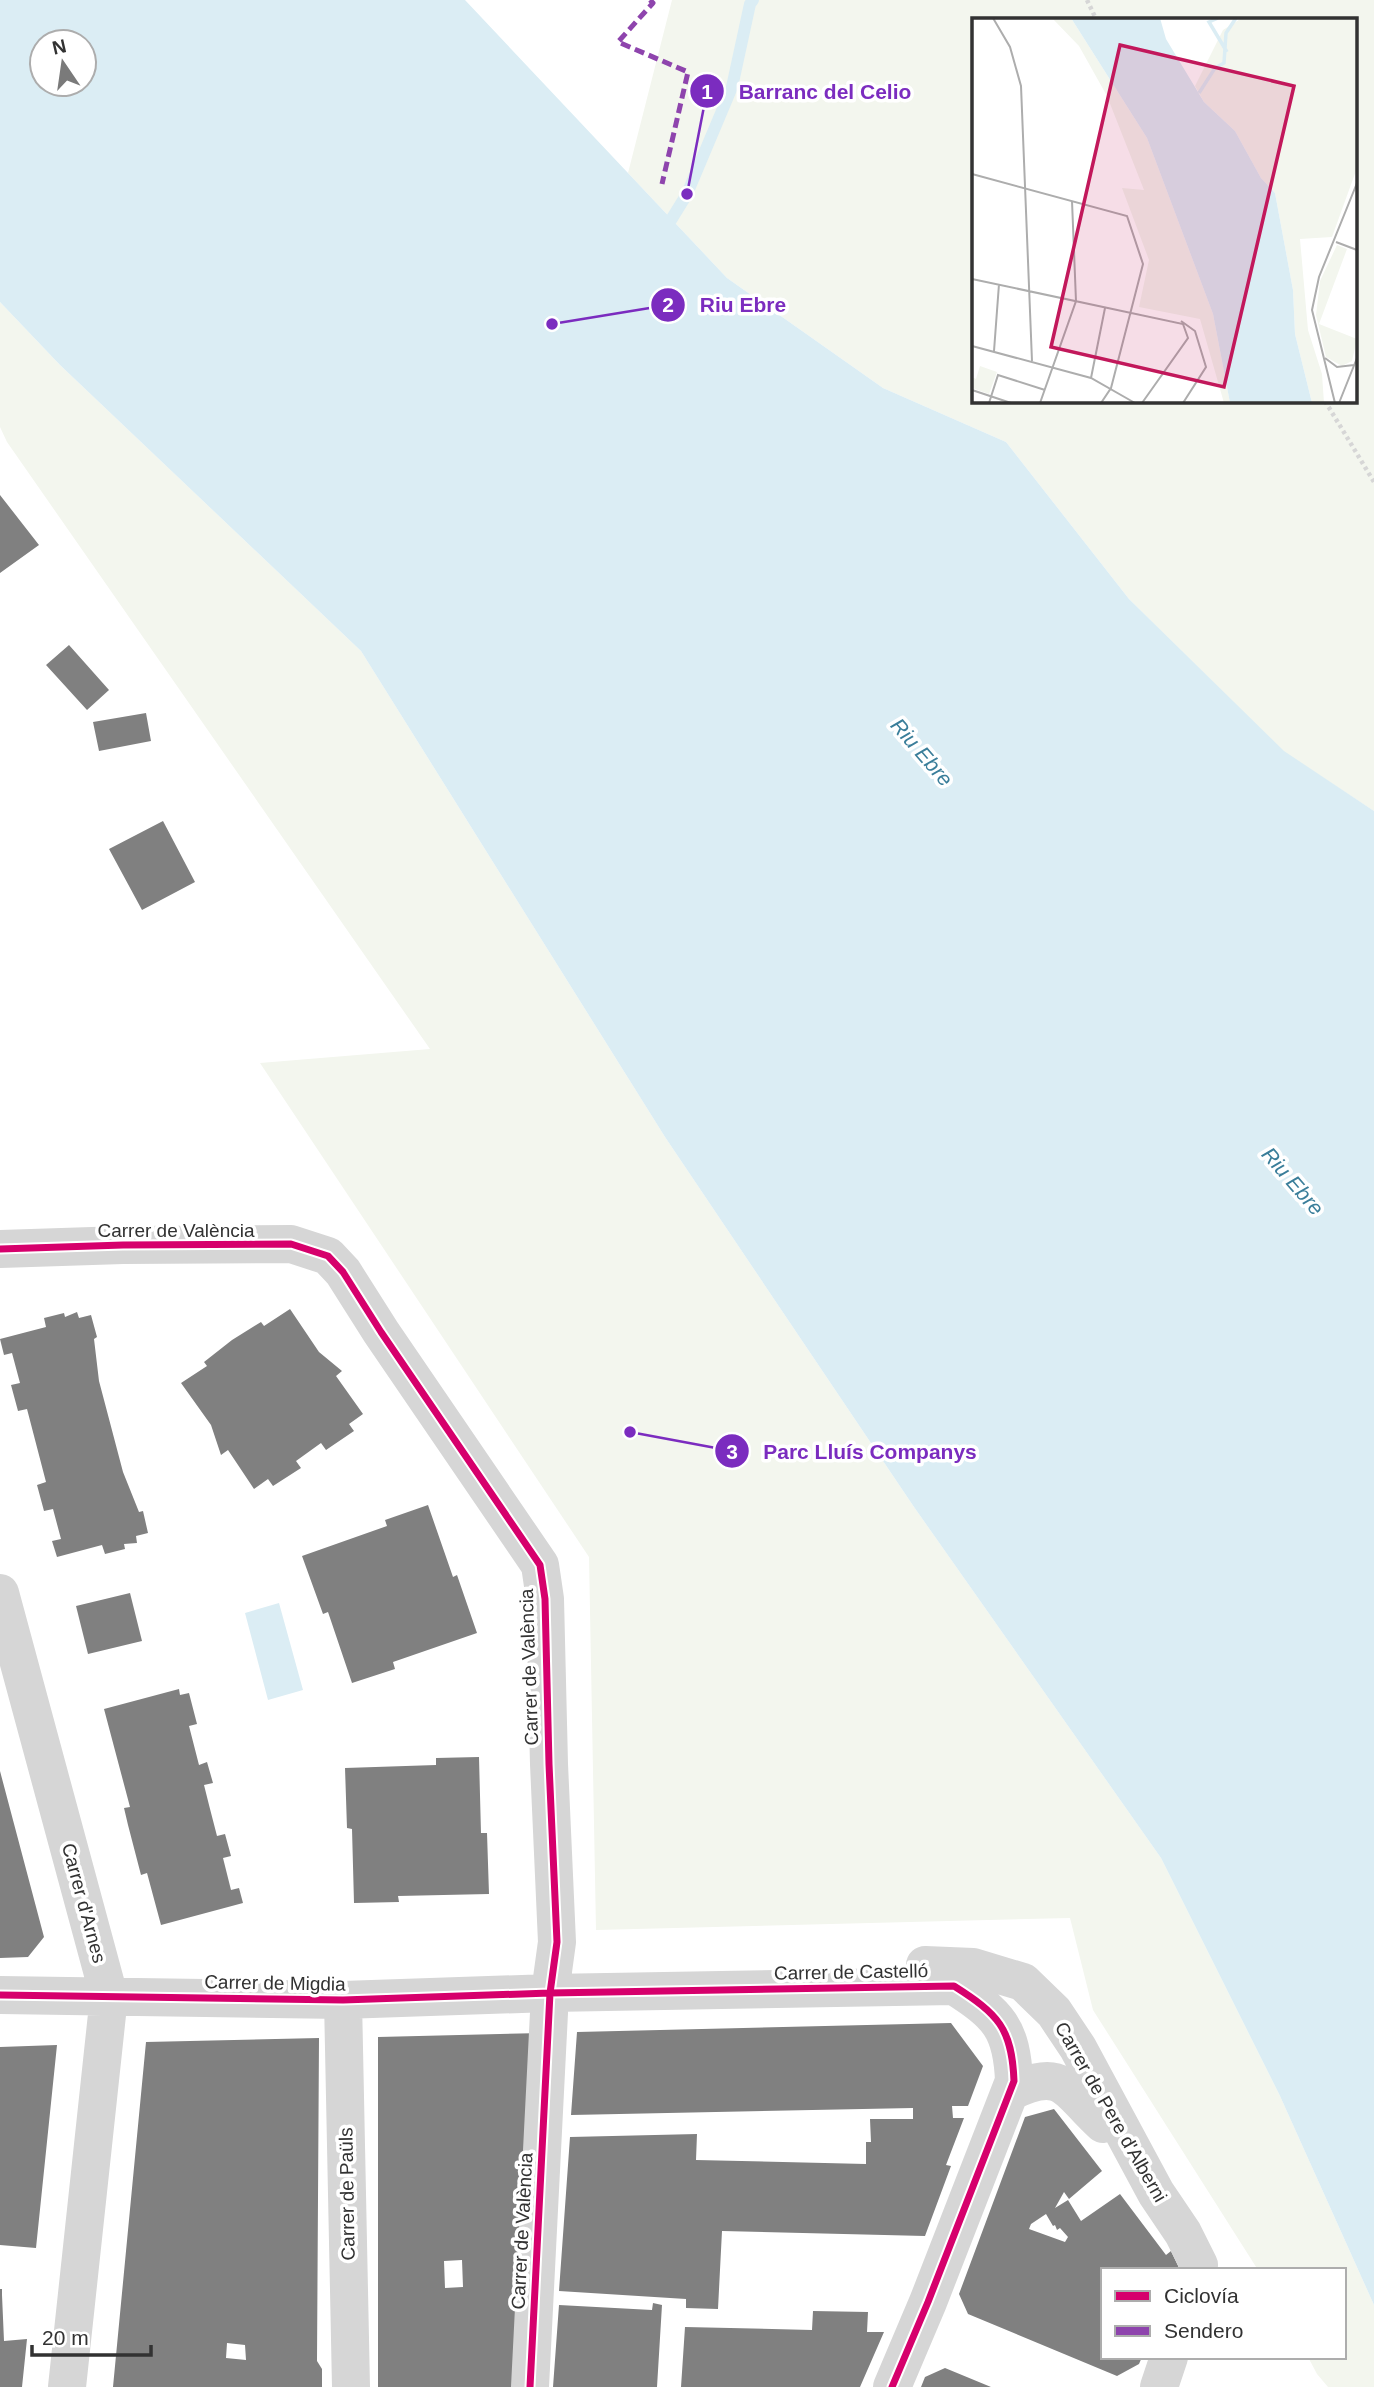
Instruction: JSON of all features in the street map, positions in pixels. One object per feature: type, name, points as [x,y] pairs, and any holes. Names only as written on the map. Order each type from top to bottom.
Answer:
[{"type":"street","name":"Carrer de València","points":[[0,1250],[123,1245],[290,1244],[328,1256],[343,1272],[540,1565],[545,1599],[549,1776],[557,1942],[550,1993],[530,2387]]},
{"type":"street","name":"Carrer d'Arnes","points":[[0,1593],[109,1996],[67,2387]]},
{"type":"street","name":"Carrer de Pere d'Alberni","points":[[557,1942],[575,1965],[604,1973],[919,1965],[973,1967],[1023,1982],[1054,2012],[1078,2049],[1131,2149],[1184,2233],[1198,2268]]},
{"type":"street","name":"Carrer de Castelló","points":[[550,1993],[954,1986],[980,2002],[1002,2027],[1013,2051],[1014,2081],[892,2387]]},
{"type":"street","name":"Carrer de Migdia","points":[[0,1996],[343,2000],[550,1993]]},
{"type":"street","name":"Carrer de Paüls","points":[[343,2000],[351,2387]]},
{"type":"street","points":[[1010,2092],[1031,2081],[1051,2081],[1069,2088],[1095,2117],[1131,2149]]},
{"type":"street","points":[[1159,2387],[1168,2359]]},
{"type":"path","points":[[1087,0],[1096,18]]},
{"type":"path","points":[[1326,402],[1374,482]]},
{"type":"shaded area","points":[[672,0],[1374,0],[1374,811],[1284,752],[1129,599],[1006,442],[883,388],[727,278],[628,173]]},
{"type":"shaded area","points":[[0,302],[60,365],[361,651],[665,1137],[914,1507],[1161,1858],[1280,2096],[1374,2305],[1374,2387],[1328,2387],[1309,2359],[1346,2359],[1346,2268],[1257,2268],[1093,2010],[1070,1918],[596,1930],[589,1557],[260,1063],[430,1049],[7,442],[0,427]]},
{"type":"water","points":[[0,0],[465,0],[727,278],[883,388],[1006,442],[1129,599],[1284,751],[1374,811],[1374,2305],[1280,2096],[1161,1858],[914,1507],[665,1137],[361,651],[60,365],[0,302]]},
{"type":"water","points":[[279,1603],[303,1690],[268,1700],[245,1613]]},
{"type":"building","points":[[0,495],[39,545],[0,573]]},
{"type":"building","points":[[69,645],[109,690],[87,710],[46,665]]},
{"type":"building","points":[[146,713],[151,741],[99,751],[93,722]]},
{"type":"building","points":[[163,821],[195,882],[142,910],[109,849]]},
{"type":"building","points":[[290,1309],[319,1352],[342,1371],[336,1376],[363,1414],[349,1424],[354,1431],[326,1450],[321,1443],[296,1461],[301,1468],[273,1486],[268,1479],[254,1489],[228,1450],[221,1455],[211,1425],[181,1383],[207,1366],[204,1362],[232,1340],[261,1322],[264,1326]]},
{"type":"building","points":[[77,1312],[79,1318],[91,1315],[97,1337],[94,1339],[99,1381],[123,1472],[139,1512],[143,1511],[148,1533],[136,1536],[137,1543],[124,1544],[125,1549],[105,1554],[102,1545],[57,1557],[52,1541],[61,1539],[53,1509],[44,1511],[37,1485],[46,1482],[27,1409],[18,1411],[11,1385],[20,1383],[12,1353],[4,1355],[0,1339],[46,1327],[44,1318],[64,1313],[65,1317]]},
{"type":"building","points":[[428,1505],[453,1577],[457,1575],[477,1633],[393,1662],[395,1669],[352,1683],[328,1612],[323,1614],[302,1556],[387,1526],[385,1520]]},
{"type":"building","points":[[130,1593],[142,1641],[88,1654],[76,1606]]},
{"type":"building","points":[[179,1689],[180,1695],[189,1693],[197,1724],[189,1726],[199,1765],[207,1762],[213,1783],[204,1785],[209,1805],[217,1836],[225,1834],[231,1856],[223,1858],[231,1890],[239,1888],[243,1903],[161,1925],[147,1873],[141,1875],[124,1808],[130,1807],[104,1709]]},
{"type":"building","points":[[479,1757],[481,1833],[487,1833],[489,1894],[398,1896],[399,1902],[354,1903],[352,1829],[347,1828],[345,1768],[436,1765],[436,1758]]},
{"type":"building","points":[[0,1771],[44,1937],[28,1957],[0,1958]]},
{"type":"building","points":[[951,2023],[983,2066],[968,2106],[952,2106],[953,2118],[964,2118],[946,2165],[951,2166],[925,2236],[722,2231],[718,2309],[686,2308],[686,2299],[559,2291],[570,2137],[697,2134],[696,2160],[866,2164],[866,2142],[871,2142],[870,2119],[913,2119],[913,2108],[571,2115],[577,2032]]},
{"type":"building","points":[[543,2033],[521,2387],[378,2387],[378,2037]],"holes":[[[462,2260],[463,2287],[445,2288],[444,2261]]]},
{"type":"building","points":[[319,2038],[317,2361],[322,2369],[322,2387],[113,2387],[146,2042]],"holes":[[[227,2343],[245,2345],[246,2360],[226,2358]]]},
{"type":"building","points":[[57,2045],[36,2248],[0,2245],[0,2047]]},
{"type":"building","points":[[1054,2109],[1102,2171],[1069,2199],[1064,2192],[1055,2208],[1068,2200],[1081,2221],[1120,2194],[1166,2255],[1171,2251],[1179,2268],[1101,2268],[1101,2359],[1141,2359],[1139,2364],[1117,2376],[968,2314],[959,2294],[1025,2117]],"holes":[[[1046,2214],[1053,2226],[1055,2225],[1057,2230],[1060,2228],[1068,2237],[1065,2242],[1029,2229],[1031,2224]]]},
{"type":"building","points":[[0,2289],[4,2341],[27,2339],[22,2387],[0,2387]]},
{"type":"building","points":[[653,2303],[662,2305],[657,2387],[553,2387],[559,2305],[652,2310]]},
{"type":"building","points":[[813,2311],[868,2312],[867,2332],[884,2332],[860,2387],[681,2387],[685,2327],[812,2330]]},
{"type":"building","points":[[945,2368],[991,2387],[921,2387],[925,2377]]},
{"type":"waterway","points":[[659,230],[671,220],[687,194],[732,87],[753,0]]},
{"type":"marked path","points":[[650,0],[653,3],[618,42],[688,72],[662,184]]},
{"type":"cycle path","points":[[0,1249],[291,1244],[328,1256],[343,1272],[540,1565],[545,1599],[557,1942],[550,1993],[530,2387]]},
{"type":"cycle path","points":[[0,1995],[343,2000],[550,1993],[954,1986],[982,2005],[1000,2024],[1010,2048],[1014,2081],[892,2387]]},
{"type":"place","name":"Barranc del Celio","points":[[687,194]]},
{"type":"place","name":"Riu Ebre","points":[[552,324]]},
{"type":"place","name":"Parc Lluís Companys","points":[[630,1432]]}]
